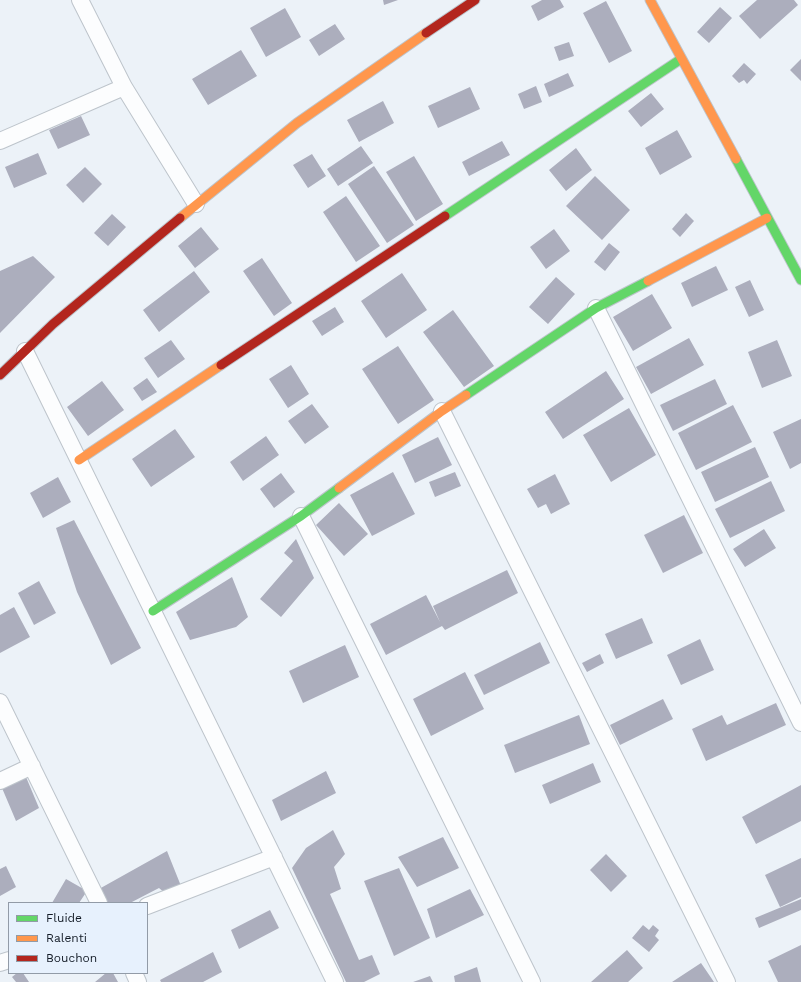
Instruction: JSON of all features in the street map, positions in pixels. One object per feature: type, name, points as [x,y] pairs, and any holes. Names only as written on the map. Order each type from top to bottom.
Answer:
[{"type":"street","points":[[80,0],[124,87],[196,204]]},
{"type":"street","points":[[0,375],[59,319],[196,204],[297,123],[475,0]]},
{"type":"street","points":[[650,0],[801,280]]},
{"type":"street","points":[[78,460],[681,59]]},
{"type":"street","points":[[0,141],[124,87]]},
{"type":"street","points":[[153,611],[301,516],[442,411],[596,308],[767,218]]},
{"type":"street","points":[[596,308],[801,723]]},
{"type":"street","points":[[25,351],[335,982]]},
{"type":"street","points":[[442,411],[728,982]]},
{"type":"street","points":[[301,516],[532,982]]},
{"type":"street","points":[[0,702],[99,902]]},
{"type":"street","points":[[0,781],[32,766]]},
{"type":"street","points":[[148,906],[274,857]]},
{"type":"building","points":[[383,0],[398,0],[384,5]]},
{"type":"building","points":[[542,0],[560,0],[564,7],[538,21],[531,6]]},
{"type":"building","points":[[757,0],[794,0],[798,5],[760,39],[739,16]]},
{"type":"building","points":[[606,1],[632,51],[609,63],[583,13]]},
{"type":"building","points":[[720,7],[732,18],[709,43],[697,32]]},
{"type":"building","points":[[285,8],[301,37],[266,57],[250,28]]},
{"type":"building","points":[[335,24],[345,39],[319,56],[309,40]]},
{"type":"building","points":[[569,42],[574,56],[559,61],[554,47]]},
{"type":"building","points":[[241,50],[257,76],[208,105],[192,79]]},
{"type":"building","points":[[801,59],[801,81],[790,70]]},
{"type":"building","points":[[744,63],[756,74],[747,84],[744,80],[739,83],[732,76]]},
{"type":"building","points":[[568,73],[574,86],[549,97],[544,84]]},
{"type":"building","points":[[536,86],[542,102],[524,109],[518,94]]},
{"type":"building","points":[[470,87],[480,109],[438,128],[428,106]]},
{"type":"building","points":[[651,93],[664,109],[641,127],[628,111]]},
{"type":"building","points":[[383,101],[394,123],[359,142],[347,120]]},
{"type":"building","points":[[81,116],[90,135],[58,149],[49,130]]},
{"type":"building","points":[[677,130],[692,157],[660,175],[645,148]]},
{"type":"building","points":[[502,141],[510,155],[469,176],[462,162]]},
{"type":"building","points":[[361,146],[373,163],[338,186],[327,169]]},
{"type":"building","points":[[576,148],[592,170],[566,191],[549,170]]},
{"type":"building","points":[[38,153],[47,174],[14,188],[5,167]]},
{"type":"building","points":[[312,154],[326,176],[308,188],[293,165]]},
{"type":"building","points":[[414,156],[443,204],[416,221],[386,172]]},
{"type":"building","points":[[374,166],[414,225],[387,243],[348,184]]},
{"type":"building","points":[[85,167],[102,184],[83,203],[66,185]]},
{"type":"building","points":[[595,176],[630,210],[602,240],[566,206]]},
{"type":"building","points":[[346,196],[380,246],[356,262],[323,212]]},
{"type":"building","points":[[686,213],[694,221],[680,237],[672,229]]},
{"type":"building","points":[[112,214],[126,227],[108,246],[94,233]]},
{"type":"building","points":[[201,227],[219,249],[195,268],[178,246]]},
{"type":"building","points":[[554,229],[570,251],[546,269],[530,247]]},
{"type":"building","points":[[609,243],[620,252],[605,271],[594,262]]},
{"type":"building","points":[[33,256],[55,277],[0,333],[0,271]]},
{"type":"building","points":[[262,258],[292,303],[274,316],[243,271]]},
{"type":"building","points":[[716,266],[728,290],[692,307],[681,283]]},
{"type":"building","points":[[194,271],[210,292],[159,332],[143,310]]},
{"type":"building","points":[[402,273],[427,310],[386,338],[361,301]]},
{"type":"building","points":[[556,277],[575,294],[548,324],[529,307]]},
{"type":"building","points":[[750,280],[764,310],[749,317],[735,287]]},
{"type":"building","points":[[652,294],[672,328],[633,351],[613,317]]},
{"type":"building","points":[[335,307],[344,322],[322,336],[312,321]]},
{"type":"building","points":[[453,310],[494,366],[464,387],[423,332]]},
{"type":"building","points":[[689,338],[704,365],[651,394],[636,367]]},
{"type":"building","points":[[171,340],[185,359],[158,378],[144,358]]},
{"type":"building","points":[[777,340],[792,376],[762,388],[748,352]]},
{"type":"building","points":[[398,346],[434,400],[398,424],[362,369]]},
{"type":"building","points":[[291,365],[309,394],[288,408],[269,379]]},
{"type":"building","points":[[606,371],[624,399],[563,439],[545,412]]},
{"type":"building","points":[[147,378],[157,392],[142,401],[133,388]]},
{"type":"building","points":[[715,379],[727,404],[673,431],[660,405]]},
{"type":"building","points":[[102,381],[124,410],[88,436],[67,407]]},
{"type":"building","points":[[312,404],[329,427],[305,444],[288,421]]},
{"type":"building","points":[[733,405],[752,442],[696,470],[678,433]]},
{"type":"building","points":[[629,408],[656,455],[611,482],[583,435]]},
{"type":"building","points":[[801,419],[801,463],[790,469],[773,432]]},
{"type":"building","points":[[175,429],[195,457],[151,487],[132,459]]},
{"type":"building","points":[[266,436],[279,455],[243,481],[230,462]]},
{"type":"building","points":[[438,437],[452,465],[415,483],[402,455]]},
{"type":"building","points":[[755,447],[769,477],[715,502],[701,472]]},
{"type":"building","points":[[393,472],[415,514],[372,536],[350,495]]},
{"type":"building","points":[[455,472],[461,486],[435,497],[429,482]]},
{"type":"building","points":[[281,473],[295,492],[274,508],[260,489]]},
{"type":"building","points":[[555,474],[570,504],[551,514],[546,504],[538,508],[527,489]]},
{"type":"building","points":[[58,477],[71,502],[43,518],[30,493]]},
{"type":"building","points":[[771,481],[785,511],[730,538],[715,509]]},
{"type":"building","points":[[339,503],[368,534],[344,556],[316,525]]},
{"type":"building","points":[[684,515],[703,553],[663,573],[644,535]]},
{"type":"building","points":[[74,520],[141,648],[111,665],[77,592],[56,528]]},
{"type":"building","points":[[764,529],[776,548],[745,567],[733,549]]},
{"type":"building","points":[[296,539],[314,578],[281,617],[260,599],[293,561],[284,553]]},
{"type":"building","points":[[507,570],[518,593],[445,630],[442,626],[386,655],[370,624],[426,595],[440,622],[433,606]]},
{"type":"building","points":[[232,577],[248,617],[236,627],[190,640],[176,612]]},
{"type":"building","points":[[39,581],[56,613],[34,625],[18,593]]},
{"type":"building","points":[[14,607],[30,637],[0,653],[0,615]]},
{"type":"building","points":[[642,618],[653,643],[616,659],[605,634]]},
{"type":"building","points":[[700,639],[714,670],[681,685],[667,655]]},
{"type":"building","points":[[540,642],[550,663],[484,695],[474,675]]},
{"type":"building","points":[[345,645],[359,677],[303,703],[289,671]]},
{"type":"building","points":[[600,654],[604,663],[587,672],[582,663]]},
{"type":"building","points":[[465,672],[484,709],[431,736],[413,699]]},
{"type":"building","points":[[663,699],[673,719],[620,745],[610,725]]},
{"type":"building","points":[[776,703],[786,725],[706,761],[692,729],[722,715],[727,725]]},
{"type":"building","points":[[579,715],[590,744],[515,773],[504,745]]},
{"type":"building","points":[[593,763],[601,782],[550,804],[542,785]]},
{"type":"building","points":[[326,771],[336,793],[281,821],[272,800]]},
{"type":"building","points":[[26,777],[39,808],[16,821],[2,788]]},
{"type":"building","points":[[801,785],[801,821],[756,844],[742,817]]},
{"type":"building","points":[[333,830],[345,854],[334,867],[341,889],[330,894],[359,960],[372,955],[380,974],[364,982],[346,982],[292,868],[306,848]]},
{"type":"building","points":[[443,837],[459,868],[417,887],[398,857]]},
{"type":"building","points":[[167,851],[181,886],[166,894],[159,888],[132,902],[105,902],[99,889]]},
{"type":"building","points":[[606,854],[627,876],[611,892],[590,870]]},
{"type":"building","points":[[801,858],[801,897],[780,907],[765,875]]},
{"type":"building","points":[[6,866],[16,887],[0,896],[0,869]]},
{"type":"building","points":[[399,868],[430,938],[394,956],[364,881]]},
{"type":"building","points":[[66,879],[87,891],[80,902],[53,902]]},
{"type":"building","points":[[470,889],[484,915],[436,938],[427,909]]},
{"type":"building","points":[[801,899],[801,910],[759,928],[755,918]]},
{"type":"building","points":[[270,910],[279,928],[239,949],[231,930]]},
{"type":"building","points":[[643,925],[649,930],[653,925],[659,930],[655,936],[659,940],[649,952],[632,938]]},
{"type":"building","points":[[801,945],[801,982],[778,982],[768,961]]},
{"type":"building","points":[[627,950],[643,968],[628,982],[591,982]]},
{"type":"building","points":[[213,952],[222,972],[203,982],[161,982],[160,980]]},
{"type":"building","points":[[701,963],[714,982],[672,982]]},
{"type":"building","points":[[477,967],[481,982],[455,982],[454,976]]},
{"type":"building","points":[[16,974],[24,974],[29,982],[16,982],[12,977]]},
{"type":"building","points":[[105,974],[114,974],[118,982],[95,982]]},
{"type":"building","points":[[430,976],[433,982],[413,982]]},
{"type":"traffic: fast","points":[[445,216],[681,59]]},
{"type":"traffic: fast","points":[[736,159],[801,280]]},
{"type":"traffic: fast","points":[[466,395],[596,308],[648,281]]},
{"type":"traffic: fast","points":[[153,611],[301,516],[339,488]]},
{"type":"traffic: slow","points":[[650,0],[736,159]]},
{"type":"traffic: slow","points":[[180,218],[297,123],[426,33]]},
{"type":"traffic: slow","points":[[648,281],[767,218]]},
{"type":"traffic: slow","points":[[79,460],[221,365]]},
{"type":"traffic: slow","points":[[339,488],[442,411],[466,395]]},
{"type":"traffic: jam","points":[[426,33],[475,0]]},
{"type":"traffic: jam","points":[[221,365],[445,216]]},
{"type":"traffic: jam","points":[[0,375],[53,324],[180,218]]}]
